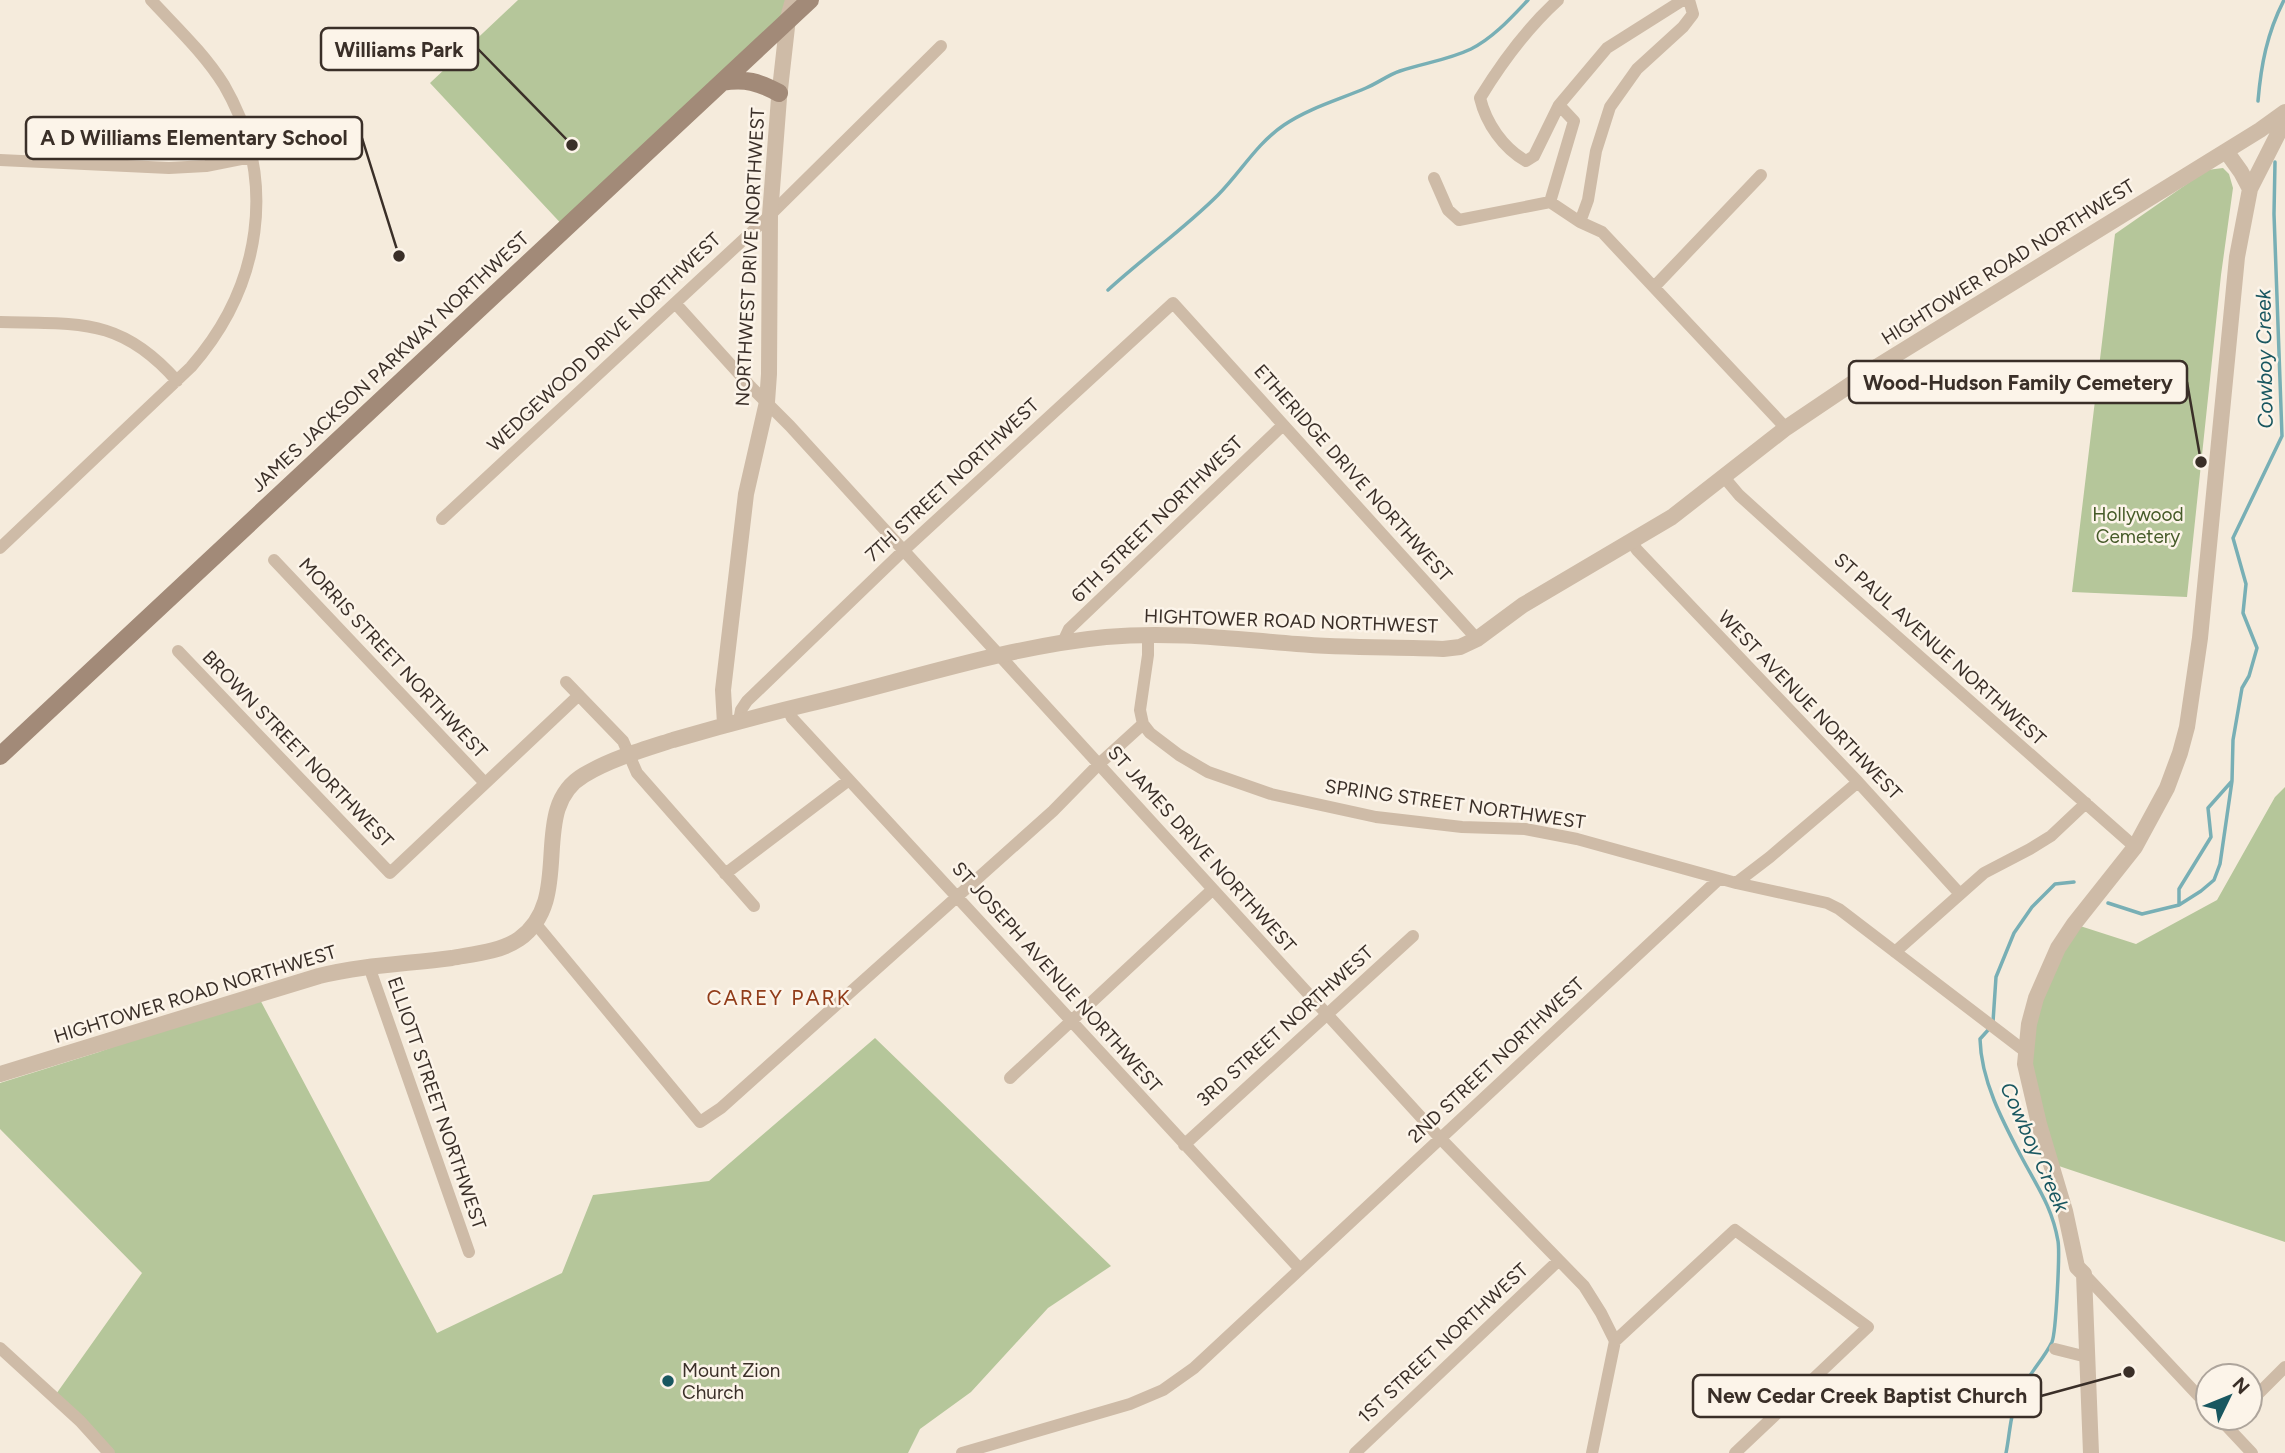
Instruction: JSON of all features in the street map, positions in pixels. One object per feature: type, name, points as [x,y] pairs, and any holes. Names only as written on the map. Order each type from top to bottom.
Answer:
[{"type":"main road","name":"JAMES JACKSON PARKWAY NORTHWEST","points":[[0,756],[810,0]]},
{"type":"main road","points":[[722,82],[751,80],[779,93]]},
{"type":"street","points":[[0,548],[177,382],[216,337],[243,283],[256,220],[255,178],[251,157],[235,108],[217,76],[195,47],[151,0]]},
{"type":"street","name":"NORTHWEST DRIVE NORTHWEST","points":[[732,723],[723,691],[746,494],[767,402],[770,215],[779,93],[788,18],[793,0]]},
{"type":"street","points":[[1558,0],[1529,29],[1503,61],[1480,98],[1483,113],[1505,145],[1525,161],[1534,156],[1559,106],[1607,48],[1683,0]]},
{"type":"street","points":[[1580,222],[1610,107],[1637,69],[1683,27],[1693,14],[1689,0]]},
{"type":"street","name":"WEDGEWOOD DRIVE NORTHWEST","points":[[442,519],[770,215],[941,46]]},
{"type":"street","points":[[1550,202],[1574,121],[1559,106]]},
{"type":"street","name":"HIGHTOWER ROAD NORTHWEST","points":[[0,1074],[319,976],[371,966],[477,954],[500,948],[518,939],[535,923],[546,903],[554,823],[561,799],[580,776],[630,753],[732,723],[999,655],[1062,643],[1148,635],[1209,636],[1299,645],[1443,649],[1460,646],[1476,639],[1523,605],[1672,517],[1786,428],[1878,366],[2285,112]]},
{"type":"street","points":[[2194,1391],[2077,1267],[2025,1064],[2036,998],[2058,948],[2135,847],[2167,788],[2180,754],[2187,727],[2200,638],[2237,257],[2250,189],[2285,120]]},
{"type":"street","points":[[2226,151],[2250,189]]},
{"type":"street","points":[[0,160],[187,168],[251,157]]},
{"type":"street","points":[[1655,286],[1761,175]]},
{"type":"street","points":[[1433,178],[1448,210],[1459,219],[1550,202],[1580,222],[1602,232],[1786,428]]},
{"type":"street","name":"ST JAMES DRIVE NORTHWEST","points":[[674,303],[904,550],[1440,1138],[1558,1261],[1572,1272],[1601,1313],[1615,1341]]},
{"type":"street","name":"7TH STREET NORTHWEST","points":[[732,723],[747,701],[904,550],[1173,303],[1200,333]]},
{"type":"street","points":[[0,322],[71,324],[106,329],[139,345],[177,382]]},
{"type":"street","name":"ETHERIDGE DRIVE NORTHWEST","points":[[1200,333],[1476,639]]},
{"type":"street","name":"6TH STREET NORTHWEST","points":[[1062,643],[1069,629],[1283,425]]},
{"type":"street","name":"ST PAUL AVENUE NORTHWEST","points":[[1723,476],[1739,495],[1823,571],[2135,847]]},
{"type":"street","name":"WEST AVENUE NORTHWEST","points":[[1632,542],[1960,894]]},
{"type":"street","name":"MORRIS STREET NORTHWEST","points":[[274,560],[485,783]]},
{"type":"street","points":[[535,923],[700,1122],[721,1108],[1053,811],[1143,724],[1140,710],[1148,655],[1148,635]]},
{"type":"street","name":"BROWN STREET NORTHWEST","points":[[178,651],[390,873],[485,783]]},
{"type":"street","points":[[566,682],[623,741],[637,773],[754,906]]},
{"type":"street","points":[[485,783],[579,695]]},
{"type":"street","name":"ST JOSEPH AVENUE NORTHWEST","points":[[788,709],[792,718],[1300,1269]]},
{"type":"street","name":"SPRING STREET NORTHWEST","points":[[1143,724],[1150,733],[1208,772],[1271,794],[1376,817],[1462,827],[1525,829],[1577,839],[1719,879],[1827,903],[1839,909],[2026,1052]]},
{"type":"street","points":[[725,874],[849,780]]},
{"type":"street","points":[[1736,883],[1857,782]]},
{"type":"street","points":[[1895,952],[1984,873],[2051,836],[2086,803]]},
{"type":"street","name":"2ND STREET NORTHWEST","points":[[962,1453],[979,1451],[1130,1404],[1163,1390],[1194,1368],[1719,879]]},
{"type":"street","points":[[1010,1078],[1212,890]]},
{"type":"street","name":"3RD STREET NORTHWEST","points":[[1184,1145],[1413,936]]},
{"type":"street","name":"ELLIOTT STREET NORTHWEST","points":[[371,966],[469,1252]]},
{"type":"street","points":[[1592,1453],[1615,1341],[1735,1230],[1868,1328],[1735,1453]]},
{"type":"street","name":"1ST STREET NORTHWEST","points":[[1354,1453],[1558,1261]]},
{"type":"street","points":[[2084,1275],[2091,1453]]},
{"type":"street","points":[[0,1348],[80,1421],[109,1453]]},
{"type":"street","points":[[2055,1349],[2087,1357]]},
{"type":"street","points":[[2264,1388],[2285,1367]]},
{"type":"street","points":[[2235,1432],[2252,1453]]},
{"type":"green space","points":[[518,0],[793,0],[788,16],[568,231],[430,83]]},
{"type":"green space","name":"Hollywood Cemetery","points":[[2223,168],[2229,174],[2233,188],[2221,275],[2187,597],[2072,592],[2115,234],[2207,170]]},
{"type":"green space","points":[[2285,787],[2285,1242],[2044,1161],[2022,1058],[2041,991],[2077,925],[2136,944],[2217,900],[2275,797]]},
{"type":"green space","points":[[257,994],[437,1333],[562,1273],[593,1195],[709,1181],[875,1038],[1111,1266],[1048,1308],[971,1392],[920,1429],[908,1453],[113,1453],[54,1397],[142,1273],[0,1129],[0,1083],[99,1052]]},
{"type":"waterway","points":[[1108,290],[1205,207],[1265,141],[1284,125],[1396,73],[1471,49],[1508,21],[1528,0]]},
{"type":"waterway","name":"Cowboy Creek","points":[[2258,101],[2266,49],[2284,0]]},
{"type":"waterway","name":"Cowboy Creek","points":[[2108,903],[2142,914],[2179,905],[2179,889],[2211,837],[2208,808],[2232,781],[2233,740],[2242,688],[2249,676],[2257,648],[2243,613],[2246,584],[2233,538],[2282,436],[2274,214],[2275,162]]},
{"type":"waterway","points":[[2179,905],[2214,880],[2220,864],[2232,781]]},
{"type":"waterway","name":"Cowboy Creek","points":[[1993,1022],[1996,977],[2014,933],[2032,907],[2055,884],[2074,882]]},
{"type":"waterway","name":"Cowboy Creek","points":[[1989,1029],[1980,1039],[1989,1086],[2048,1208],[2058,1241],[2052,1342],[2015,1403],[2006,1453]]},
{"type":"place","name":"Williams Park","points":[[572,145]]},
{"type":"place","name":"A D Williams Elementary School","points":[[399,256]]},
{"type":"place","name":"Wood-Hudson Family Cemetery","points":[[2201,462]]},
{"type":"place","name":"New Cedar Creek Baptist Church","points":[[2129,1372]]},
{"type":"place","name":"Mount Zion Church","points":[[668,1381]]},
{"type":"district","name":"CAREY PARK","points":[[779,997]]}]
